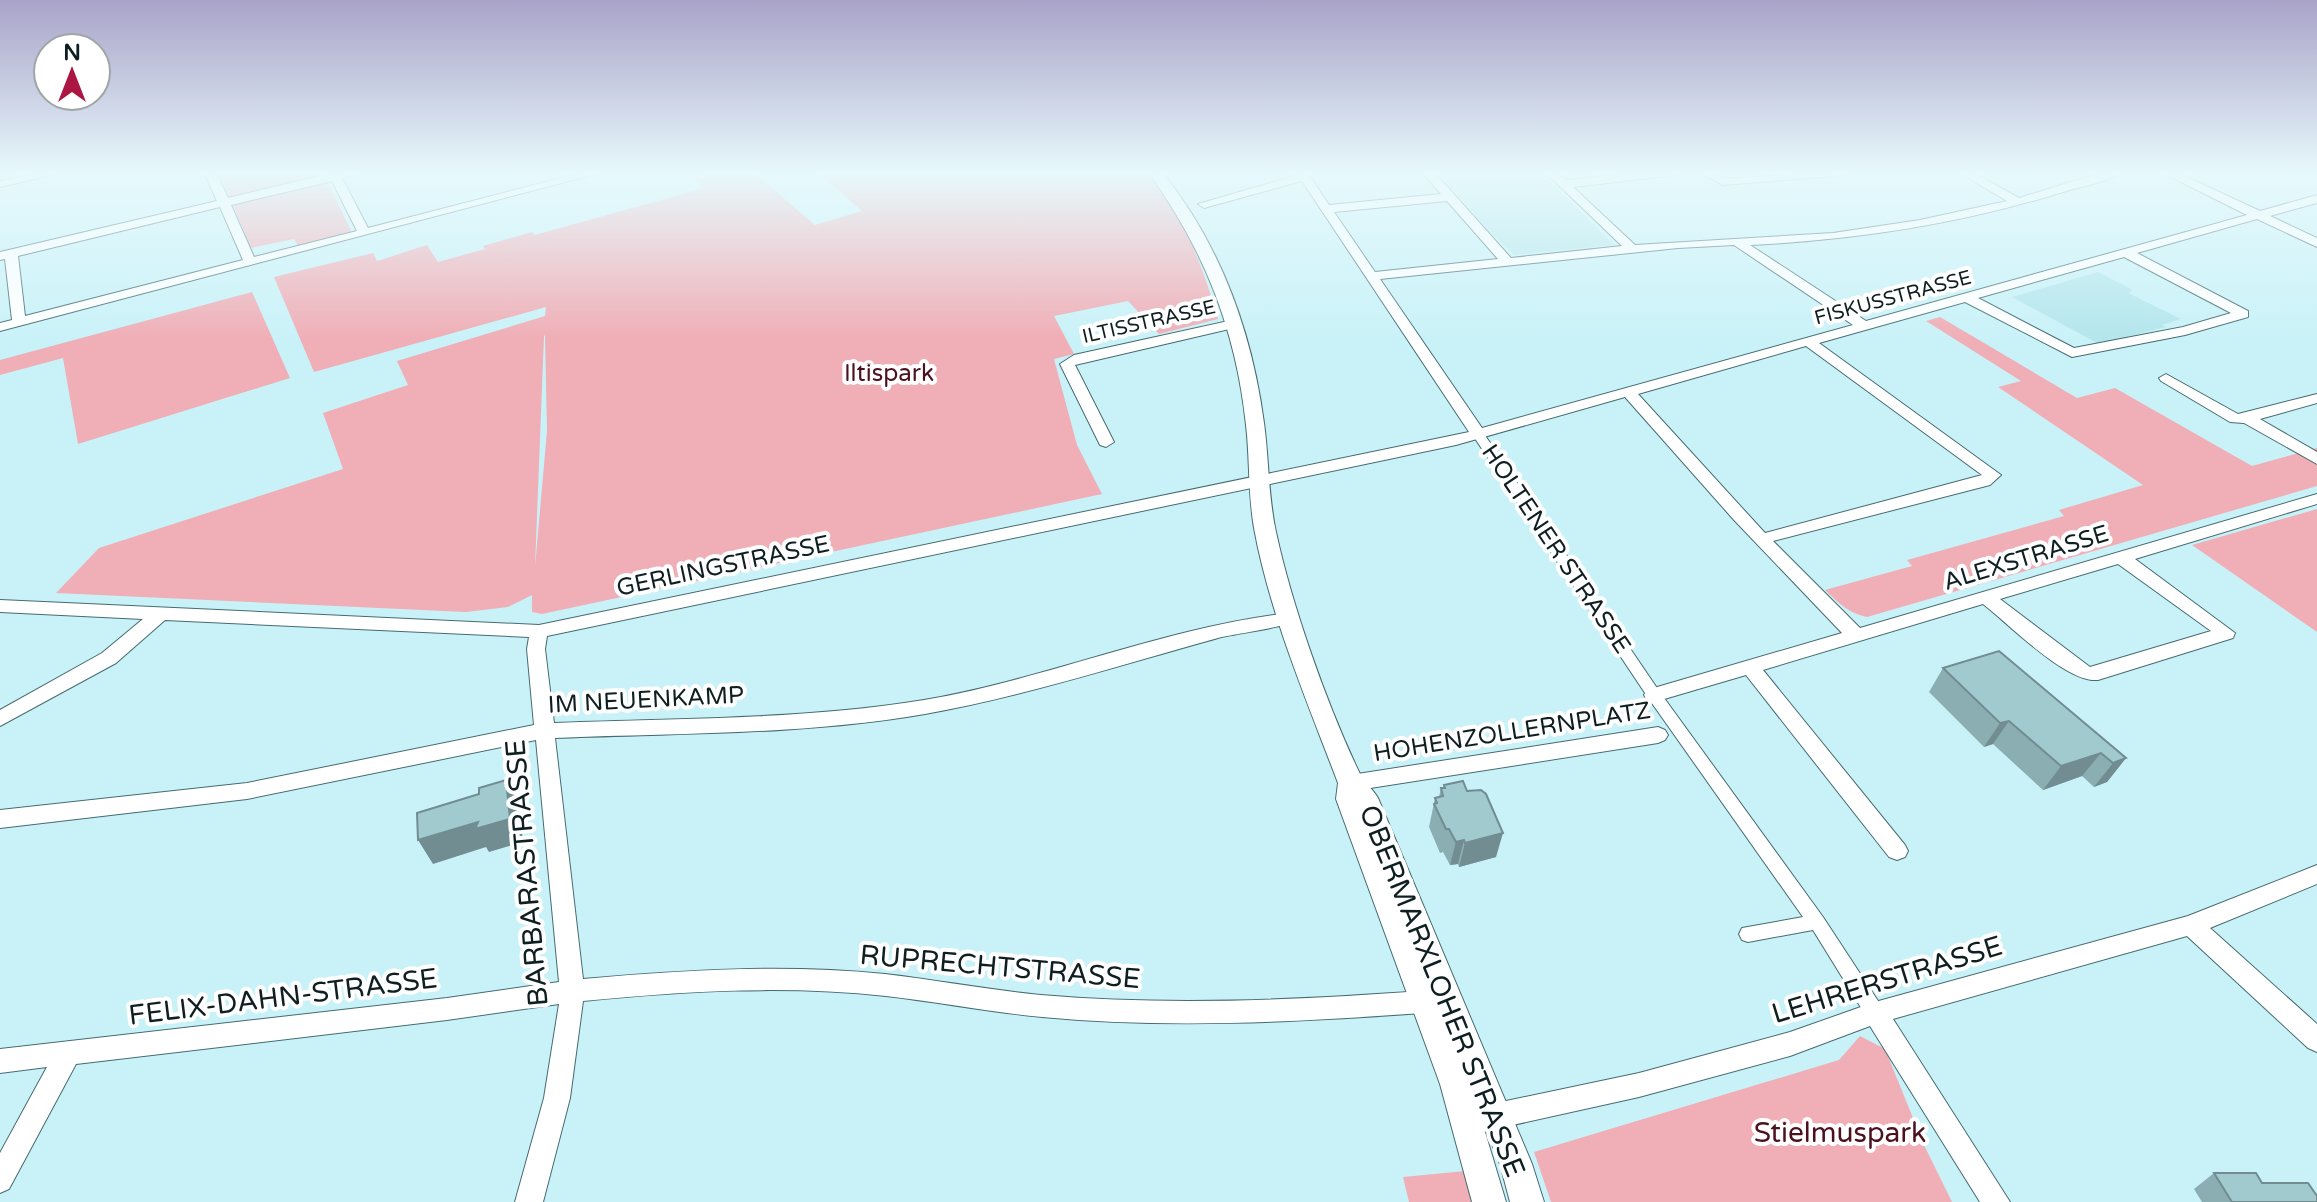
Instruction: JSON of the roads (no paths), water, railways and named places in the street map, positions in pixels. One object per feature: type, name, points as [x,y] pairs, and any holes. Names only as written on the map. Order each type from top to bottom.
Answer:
[{"type":"street","points":[[19,323],[5,254],[115,228]]},
{"type":"street","points":[[234,228],[250,262]]},
{"type":"street","points":[[362,228],[364,232]]},
{"type":"street","points":[[0,327],[379,228]]},
{"type":"street","name":"OBERMARXLOHER STRASSE","points":[[1192,228],[1233,324],[1255,421],[1267,539],[1290,619],[1351,783],[1365,798],[1482,1119],[1489,1202]]},
{"type":"street","name":"HOLTENER STRASSE","points":[[1339,228],[1654,695],[1817,922],[1996,1202]]},
{"type":"street","points":[[1477,228],[1508,262]]},
{"type":"street","points":[[1610,228],[1631,248]]},
{"type":"street","points":[[1372,276],[1631,248],[1833,237],[1897,228]]},
{"type":"street","name":"FISKUSSTRASSE","points":[[1478,434],[2213,228]]},
{"type":"street","points":[[2289,228],[2317,243]]},
{"type":"street","points":[[2297,228],[2317,236]]},
{"type":"street","points":[[1739,243],[1864,326]]},
{"type":"street","points":[[1968,298],[2072,353],[2185,331],[2243,314],[2126,253]]},
{"type":"street","name":"ILTISSTRASSE","points":[[1106,442],[1067,364],[1074,359],[1233,324]]},
{"type":"street","points":[[1761,539],[1984,481],[1993,475],[1809,342]]},
{"type":"street","points":[[2166,378],[2235,419],[2317,398]]},
{"type":"street","points":[[1628,392],[1761,539],[1857,636]]},
{"type":"street","points":[[2247,418],[2317,459]]},
{"type":"street","name":"GERLINGSTRASSE","points":[[0,606],[539,631],[1478,434]]},
{"type":"street","name":"ALEXSTRASSE","points":[[1654,695],[2317,499]]},
{"type":"street","points":[[1986,597],[2076,668],[2088,674],[2226,633],[2121,557]]},
{"type":"street","points":[[0,719],[109,658],[161,613]]},
{"type":"street","name":"IM NEUENKAMP","points":[[0,819],[247,791],[544,731],[813,719],[923,707],[1012,688],[1248,624],[1290,619]]},
{"type":"street","name":"BARBARASTRASSE","points":[[529,1202],[541,1163],[571,1025],[572,991],[536,649],[539,631]]},
{"type":"street","points":[[1750,666],[1897,851]]},
{"type":"street","name":"HOHENZOLLERNPLATZ","points":[[1351,783],[1680,731]]},
{"type":"street","name":"OBERMARXLOHER STRASSE","points":[[1351,783],[1349,799],[1423,1002],[1527,1202]]},
{"type":"street","name":"LEHRERSTRASSE","points":[[1482,1119],[1639,1085],[1790,1044],[1875,1013],[2191,925],[2317,874]]},
{"type":"street","points":[[1748,934],[1817,922]]},
{"type":"street","points":[[2191,925],[2317,1040]]},
{"type":"street","name":"RUPRECHTSTRASSE","points":[[572,991],[701,979],[790,979],[884,985],[1082,1009],[1291,1011],[1423,1002]]},
{"type":"street","name":"FELIX-DAHN-STRASSE","points":[[0,1061],[447,1009],[572,991]]},
{"type":"street","points":[[0,1180],[69,1052]]},
{"type":"park label","name":"Iltispark","points":[[889,373]]},
{"type":"park label","name":"Stielmuspark","points":[[1840,1133]]}]
